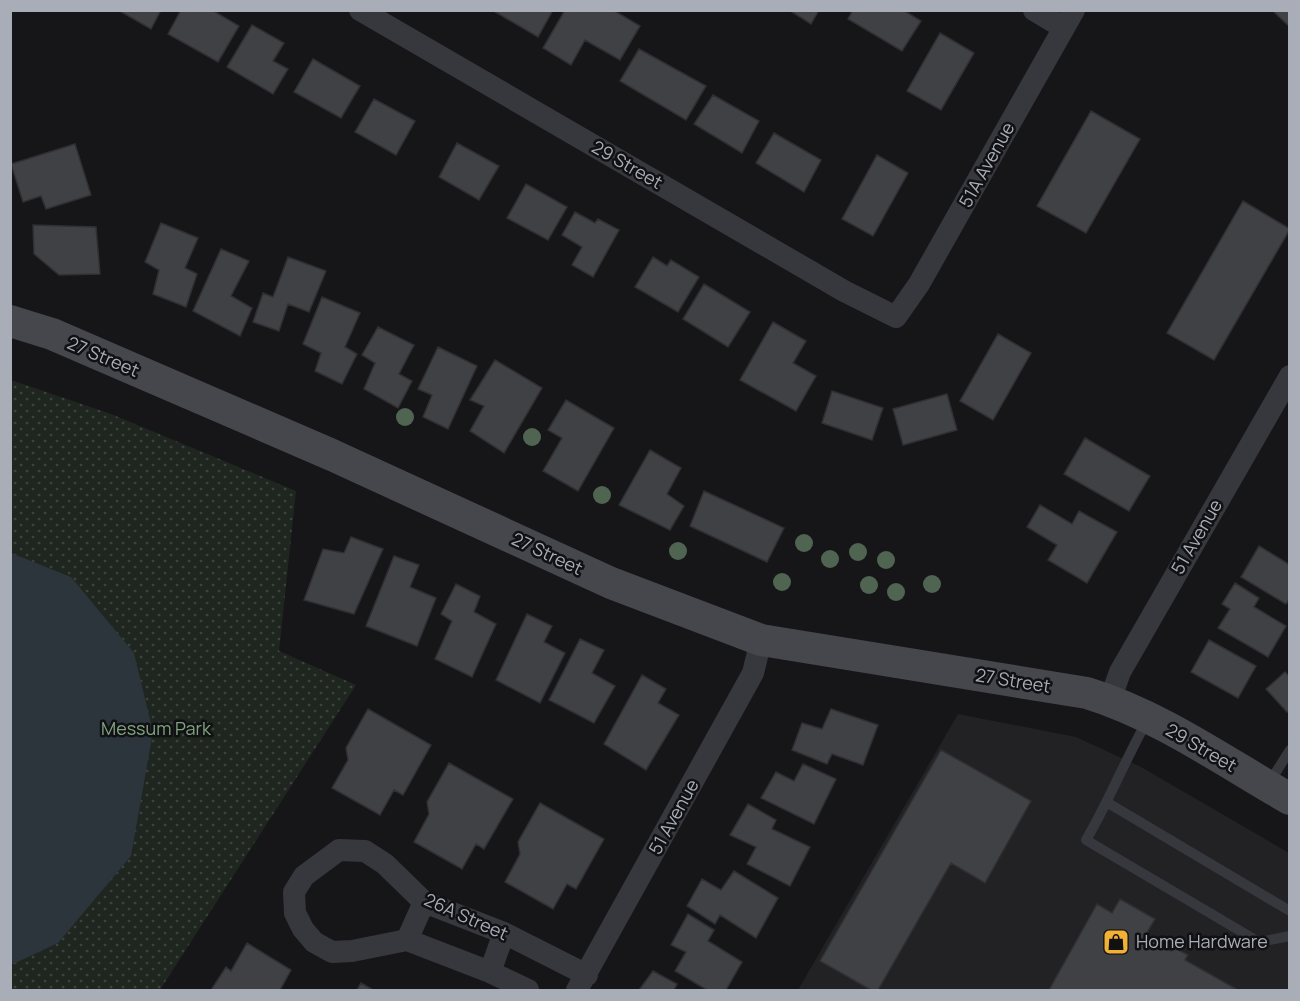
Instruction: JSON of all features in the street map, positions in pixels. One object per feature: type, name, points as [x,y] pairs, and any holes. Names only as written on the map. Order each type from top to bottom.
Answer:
[{"type":"street","name":"29 Street","points":[[360,10],[834,285],[896,316]]},
{"type":"street","points":[[1034,10],[1069,19]]},
{"type":"street","name":"51A Avenue","points":[[896,316],[920,284],[1069,19]]},
{"type":"street","name":"27 Street","points":[[10,321],[52,334],[326,453],[611,583],[761,640],[1087,693],[1110,700]]},
{"type":"street","name":"51 Avenue","points":[[1110,700],[1120,672],[1290,376]]},
{"type":"street","name":"51 Avenue","points":[[582,982],[753,673],[761,640]]},
{"type":"street","name":"29 Street","points":[[1110,700],[1149,718],[1278,793]]},
{"type":"street","name":"26A Street","points":[[407,940],[352,951],[332,952],[314,942],[303,929],[295,913],[294,892],[304,876],[339,850],[365,851],[385,864],[424,902],[504,933],[582,982]]},
{"type":"street","points":[[424,902],[407,940],[490,972],[528,990]]},
{"type":"street","points":[[490,972],[504,933]]},
{"type":"lane","points":[[1149,718],[1128,754],[1108,803],[1086,840],[1259,942],[1290,936]]},
{"type":"lane","points":[[1278,793],[1290,750]]},
{"type":"lane","points":[[1108,803],[1290,911]]},
{"type":"shaded area","points":[[11,553],[71,577],[134,653],[153,732],[131,856],[58,943],[11,965]]},
{"type":"shaded area","points":[[958,714],[1076,737],[1141,767],[1289,853],[1289,990],[798,990]]},
{"type":"green space","name":"Messum Park","points":[[11,380],[111,414],[296,491],[279,651],[356,685],[160,990],[11,990]]},
{"type":"building","points":[[118,10],[161,10],[151,29]]},
{"type":"building","points":[[181,10],[216,10],[215,12],[239,26],[218,62],[168,34]]},
{"type":"building","points":[[492,10],[553,10],[538,37]]},
{"type":"building","points":[[565,10],[613,10],[640,26],[620,60],[585,40],[571,65],[543,48]]},
{"type":"building","points":[[789,10],[819,10],[811,24]]},
{"type":"building","points":[[853,10],[903,10],[921,21],[902,51],[848,19]]},
{"type":"building","points":[[1274,10],[1290,10],[1290,27],[1274,12]]},
{"type":"building","points":[[252,25],[284,43],[273,61],[288,69],[273,94],[227,67]]},
{"type":"building","points":[[940,33],[974,53],[941,110],[907,91]]},
{"type":"building","points":[[639,49],[706,86],[686,120],[620,81]]},
{"type":"building","points":[[313,59],[360,86],[341,118],[294,92]]},
{"type":"building","points":[[713,95],[759,121],[742,153],[694,124]]},
{"type":"building","points":[[374,99],[415,121],[396,155],[355,132]]},
{"type":"building","points":[[1091,111],[1140,139],[1086,233],[1037,206]]},
{"type":"building","points":[[774,133],[821,160],[804,192],[756,163]]},
{"type":"building","points":[[457,143],[499,166],[479,200],[439,177]]},
{"type":"building","points":[[75,144],[91,195],[46,209],[41,196],[23,202],[11,164]]},
{"type":"building","points":[[877,155],[908,173],[873,236],[842,219]]},
{"type":"building","points":[[526,184],[567,207],[548,240],[507,218]]},
{"type":"building","points":[[1243,201],[1290,229],[1214,360],[1167,333]]},
{"type":"building","points":[[575,212],[595,223],[598,219],[619,230],[593,277],[572,265],[582,247],[562,235]]},
{"type":"building","points":[[161,223],[198,238],[185,268],[197,274],[186,307],[153,294],[159,270],[145,262]]},
{"type":"building","points":[[33,225],[96,227],[100,274],[59,275],[34,254]]},
{"type":"building","points":[[221,249],[249,261],[231,296],[252,308],[240,336],[193,311]]},
{"type":"building","points":[[288,257],[326,271],[309,312],[288,304],[279,331],[253,322],[263,293],[273,297]]},
{"type":"building","points":[[653,257],[667,266],[671,260],[699,277],[678,312],[635,287]]},
{"type":"building","points":[[704,284],[750,312],[728,347],[683,319]]},
{"type":"building","points":[[322,297],[360,313],[345,347],[357,354],[342,384],[315,371],[321,353],[303,344]]},
{"type":"building","points":[[773,322],[806,341],[793,363],[816,376],[796,411],[740,380]]},
{"type":"building","points":[[378,327],[414,345],[399,374],[412,381],[398,408],[364,389],[375,363],[362,355]]},
{"type":"building","points":[[998,334],[1031,353],[993,420],[960,401]]},
{"type":"building","points":[[438,347],[477,366],[448,429],[423,417],[432,395],[418,389]]},
{"type":"building","points":[[495,360],[542,388],[504,453],[470,431],[484,406],[470,400]]},
{"type":"building","points":[[832,391],[883,408],[872,440],[822,423]]},
{"type":"building","points":[[947,394],[957,430],[903,445],[893,409]]},
{"type":"building","points":[[566,400],[614,428],[578,491],[543,471],[562,438],[548,430]]},
{"type":"building","points":[[1085,438],[1150,476],[1129,511],[1064,474]]},
{"type":"building","points":[[650,450],[681,468],[667,494],[684,506],[670,530],[619,505]]},
{"type":"building","points":[[704,491],[784,528],[767,562],[690,526]]},
{"type":"building","points":[[1040,505],[1072,524],[1079,511],[1117,532],[1087,583],[1048,560],[1057,545],[1027,527]]},
{"type":"building","points":[[351,537],[383,549],[354,614],[304,600],[323,549],[344,553]]},
{"type":"building","points":[[1259,546],[1290,565],[1290,598],[1286,604],[1241,577]]},
{"type":"building","points":[[394,556],[419,565],[410,587],[436,598],[417,646],[366,626]]},
{"type":"building","points":[[1235,583],[1259,598],[1254,607],[1286,626],[1268,657],[1218,628],[1230,609],[1222,604]]},
{"type":"building","points":[[456,584],[480,596],[474,612],[496,624],[472,677],[435,659],[452,621],[441,614]]},
{"type":"building","points":[[527,614],[552,626],[544,642],[565,653],[540,703],[496,680]]},
{"type":"building","points":[[580,639],[604,650],[592,673],[615,686],[594,723],[549,700]]},
{"type":"building","points":[[1209,640],[1256,666],[1238,698],[1191,672]]},
{"type":"building","points":[[1285,672],[1290,677],[1290,710],[1287,712],[1266,689]]},
{"type":"building","points":[[642,675],[666,689],[658,703],[679,715],[646,770],[604,744]]},
{"type":"building","points":[[368,709],[431,745],[403,795],[394,790],[380,815],[332,788],[348,760],[346,748]]},
{"type":"building","points":[[831,709],[878,725],[863,765],[832,754],[827,764],[792,750],[802,723],[822,729]]},
{"type":"building","points":[[941,750],[1031,801],[985,883],[951,863],[878,990],[871,990],[820,961]]},
{"type":"building","points":[[449,763],[513,799],[484,849],[476,844],[462,869],[414,842],[429,814],[427,802]]},
{"type":"building","points":[[803,764],[836,779],[814,824],[761,798],[776,772],[794,781]]},
{"type":"building","points":[[540,803],[604,839],[576,889],[567,884],[553,909],[505,882],[520,854],[518,842]]},
{"type":"building","points":[[748,804],[776,820],[772,829],[810,847],[790,886],[747,864],[756,847],[730,835]]},
{"type":"building","points":[[734,871],[778,898],[756,938],[720,915],[715,924],[687,906],[702,879],[721,890]]},
{"type":"building","name":"Home Hardware","points":[[1120,899],[1155,919],[1145,936],[1171,951],[1173,947],[1188,955],[1185,960],[1238,990],[1049,990],[1097,904],[1112,913]]},
{"type":"building","points":[[688,914],[714,930],[708,941],[742,962],[726,990],[707,990],[675,971],[686,952],[671,945]]},
{"type":"building","points":[[247,943],[291,970],[280,990],[211,990],[226,967],[231,971]]},
{"type":"building","points":[[653,971],[677,984],[674,990],[639,990]]},
{"type":"building","points":[[361,983],[373,990],[357,990]]},
{"type":"place","name":"Home Hardware","points":[[1116,942]]}]
